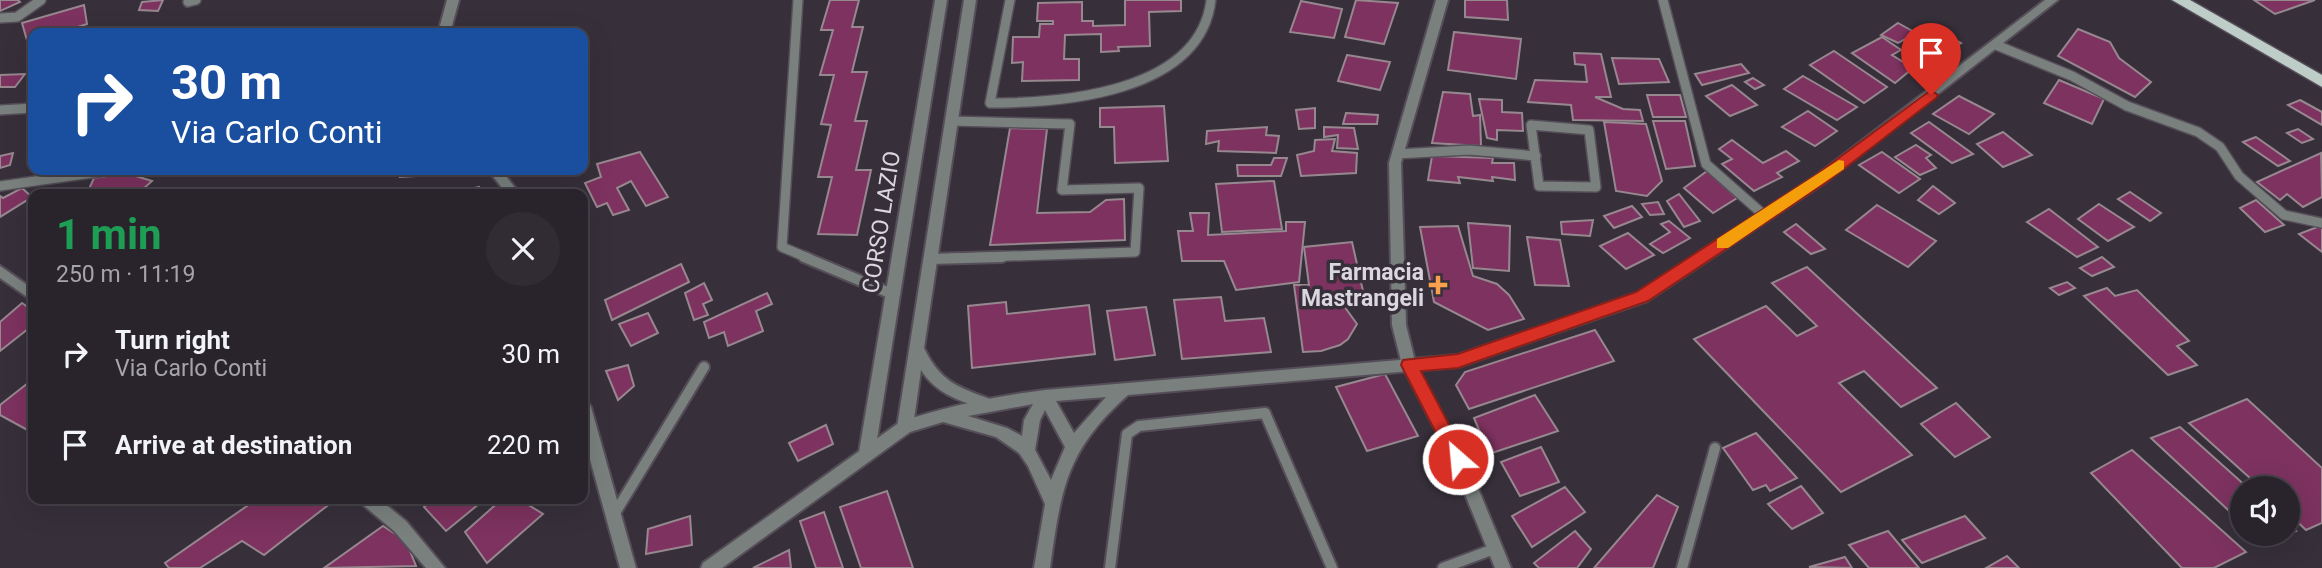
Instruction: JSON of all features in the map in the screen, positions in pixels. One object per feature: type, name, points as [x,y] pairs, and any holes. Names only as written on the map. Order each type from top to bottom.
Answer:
[{"type":"main road","points":[[2179,0],[2322,82]]},
{"type":"street","points":[[445,28],[453,0]]},
{"type":"street","name":"CORSO LAZIO","points":[[867,452],[941,0]]},
{"type":"street","points":[[905,427],[970,0]]},
{"type":"street","points":[[1442,0],[1395,163],[1399,326],[1409,365],[1458,459],[1503,568]]},
{"type":"street","points":[[709,568],[867,452],[905,427],[940,415],[985,403],[1045,396],[1458,361],[1642,297],[1822,178],[2052,0]]},
{"type":"street","points":[[498,175],[510,189]]},
{"type":"street","points":[[0,271],[28,292]]},
{"type":"street","points":[[917,347],[928,373],[948,392],[985,403]]},
{"type":"street","points":[[1042,568],[1051,501],[1072,444],[1102,406],[1125,389]]},
{"type":"street","points":[[1045,396],[1072,444]]},
{"type":"street","points":[[1028,447],[1032,420],[1045,396]]},
{"type":"street","points":[[940,415],[1001,432],[1028,447],[1041,468],[1051,501]]},
{"type":"street","points":[[588,424],[615,513],[628,568]]},
{"type":"street","points":[[374,504],[400,526],[437,568]]},
{"type":"lane","points":[[0,18],[7,19],[29,11],[41,0]]},
{"type":"lane","points":[[798,0],[782,247],[892,294]]},
{"type":"lane","points":[[1010,0],[990,103],[1073,100],[1102,94],[1138,79],[1182,56],[1210,20],[1211,0]]},
{"type":"lane","points":[[1663,0],[1706,164],[1765,216]]},
{"type":"lane","points":[[1996,45],[2072,76],[2127,106],[2198,132],[2220,147],[2239,176],[2284,215],[2319,220]]},
{"type":"lane","points":[[0,110],[28,108]]},
{"type":"lane","points":[[930,259],[1135,252],[1139,188],[1062,190],[1070,124],[951,121]]},
{"type":"lane","points":[[1531,125],[1589,130],[1596,187],[1539,186],[1536,156],[1531,125]]},
{"type":"lane","points":[[1397,154],[1469,150],[1536,156]]},
{"type":"lane","points":[[0,186],[78,175]]},
{"type":"lane","points":[[615,513],[705,366]]},
{"type":"lane","points":[[1110,568],[1127,434],[1139,426],[1265,413],[1332,568]]},
{"type":"lane","points":[[1682,568],[1715,448]]},
{"type":"lane","points":[[1443,568],[1494,549]]},
{"type":"building","points":[[0,0],[18,0],[20,2],[0,11]]},
{"type":"building","points":[[163,0],[158,11],[139,10],[142,2]]},
{"type":"building","points":[[830,0],[859,0],[852,27],[863,27],[852,72],[867,72],[855,121],[867,121],[856,170],[871,170],[857,235],[818,234],[832,177],[818,177],[831,125],[821,124],[834,75],[820,75],[833,30],[821,30]]},
{"type":"building","points":[[1125,0],[1181,0],[1181,11],[1149,12],[1150,46],[1118,47],[1119,51],[1101,52],[1101,34],[1065,35],[1064,59],[1079,59],[1079,80],[1022,81],[1023,62],[1012,63],[1013,37],[1039,37],[1040,24],[1053,24],[1053,21],[1037,21],[1038,3],[1082,2],[1082,21],[1093,21],[1093,26],[1125,25]]},
{"type":"building","points":[[1356,0],[1398,3],[1384,44],[1345,37]]},
{"type":"building","points":[[1465,0],[1507,0],[1508,20],[1465,17]]},
{"type":"building","points":[[2254,0],[2315,0],[2275,14]]},
{"type":"building","points":[[1301,1],[1342,9],[1334,38],[1290,32]]},
{"type":"building","points":[[84,5],[87,24],[75,28],[28,28],[28,44],[22,23]]},
{"type":"building","points":[[1898,23],[1916,33],[1898,43],[1881,35]]},
{"type":"building","points":[[1930,26],[1961,43],[1940,57],[1907,40]]},
{"type":"building","points":[[2078,29],[2110,42],[2119,58],[2151,82],[2135,97],[2058,56]]},
{"type":"building","points":[[1454,32],[1521,39],[1516,79],[1448,70]]},
{"type":"building","points":[[1882,37],[1901,50],[1892,55],[1913,68],[1895,83],[1852,53]]},
{"type":"building","points":[[1834,51],[1887,87],[1864,103],[1810,65]]},
{"type":"building","points":[[1574,53],[1601,54],[1611,97],[1595,97],[1623,109],[1640,110],[1643,121],[1573,120],[1571,105],[1528,102],[1535,80],[1587,82],[1585,65],[1575,64]]},
{"type":"building","points":[[1347,55],[1390,62],[1380,90],[1338,81]]},
{"type":"building","points":[[1612,58],[1659,59],[1669,82],[1619,84]]},
{"type":"building","points":[[1741,64],[1749,73],[1702,85],[1695,74]]},
{"type":"building","points":[[25,74],[15,87],[0,87],[0,75]]},
{"type":"building","points":[[1803,76],[1857,107],[1837,120],[1784,89]]},
{"type":"building","points":[[1753,78],[1764,85],[1755,89],[1745,82]]},
{"type":"building","points":[[2059,80],[2104,99],[2092,124],[2044,103]]},
{"type":"building","points":[[1732,85],[1757,105],[1730,116],[1706,96]]},
{"type":"building","points":[[1443,92],[1470,94],[1473,116],[1480,115],[1481,146],[1432,143]]},
{"type":"building","points":[[1647,95],[1680,95],[1686,117],[1653,117]]},
{"type":"building","points":[[1959,96],[1994,114],[1969,134],[1933,114]]},
{"type":"building","points":[[1479,99],[1502,100],[1502,112],[1522,113],[1523,131],[1497,130],[1497,140],[1487,138]]},
{"type":"building","points":[[2300,100],[2322,112],[2322,125],[2288,105]]},
{"type":"building","points":[[1164,106],[1168,161],[1115,163],[1114,127],[1100,127],[1100,108]]},
{"type":"building","points":[[1315,108],[1315,128],[1299,129],[1296,110]]},
{"type":"building","points":[[1808,111],[1837,131],[1815,146],[1782,127]]},
{"type":"building","points":[[1346,113],[1378,115],[1377,124],[1343,124]]},
{"type":"building","points":[[1653,121],[1685,121],[1695,166],[1666,169]]},
{"type":"building","points":[[1604,122],[1646,124],[1662,181],[1647,196],[1616,191]]},
{"type":"building","points":[[1929,122],[1973,154],[1952,163],[1911,133]]},
{"type":"building","points":[[1267,127],[1266,135],[1279,136],[1276,153],[1218,151],[1219,141],[1206,144],[1207,131]]},
{"type":"building","points":[[1324,127],[1354,128],[1358,149],[1337,148],[1338,135],[1324,137]]},
{"type":"building","points":[[1010,128],[1047,129],[1037,213],[1090,212],[1106,200],[1124,199],[1125,240],[990,245]]},
{"type":"building","points":[[2298,129],[2313,139],[2302,143],[2287,133]]},
{"type":"building","points":[[2003,132],[2032,155],[2003,167],[1977,144]]},
{"type":"building","points":[[2256,137],[2290,161],[2278,166],[2243,142]]},
{"type":"building","points":[[1335,139],[1332,151],[1357,153],[1356,173],[1301,176],[1297,155],[1314,151],[1315,140]]},
{"type":"building","points":[[1732,140],[1763,163],[1786,151],[1799,161],[1777,173],[1782,177],[1754,191],[1722,164],[1732,159],[1719,149]]},
{"type":"building","points":[[1916,145],[1931,155],[1926,158],[1936,168],[1920,175],[1895,157]]},
{"type":"building","points":[[640,152],[668,197],[646,206],[631,181],[617,188],[629,210],[613,215],[607,203],[597,207],[585,183],[601,177],[597,164]]},
{"type":"building","points":[[1882,152],[1920,179],[1899,193],[1859,165]]},
{"type":"building","points":[[13,153],[10,165],[0,168],[0,156]]},
{"type":"building","points":[[2321,153],[2322,197],[2303,207],[2287,194],[2280,200],[2257,182]]},
{"type":"building","points":[[1432,156],[1493,158],[1492,163],[1514,163],[1515,180],[1492,177],[1493,181],[1458,177],[1460,183],[1428,180]]},
{"type":"building","points":[[1274,158],[1287,158],[1281,176],[1238,176],[1237,165],[1271,165]]},
{"type":"building","points":[[1707,171],[1737,198],[1713,213],[1684,188]]},
{"type":"building","points":[[132,175],[152,181],[143,189],[89,189],[94,178]]},
{"type":"building","points":[[400,175],[433,175],[400,177]]},
{"type":"building","points":[[1274,181],[1282,229],[1222,232],[1216,184]]},
{"type":"building","points":[[1933,186],[1955,203],[1939,214],[1918,200]]},
{"type":"building","points":[[22,188],[28,193],[28,200],[0,217],[0,196],[3,198]]},
{"type":"building","points":[[2130,192],[2161,213],[2150,221],[2118,199]]},
{"type":"building","points":[[1679,194],[1700,221],[1684,227],[1667,201]]},
{"type":"building","points":[[2256,200],[2284,225],[2265,232],[2240,208]]},
{"type":"building","points":[[1658,202],[1664,214],[1650,215],[1642,204]]},
{"type":"building","points":[[2099,204],[2134,227],[2108,241],[2078,219]]},
{"type":"building","points":[[1877,205],[1936,241],[1908,267],[1846,230]]},
{"type":"building","points":[[1632,206],[1642,217],[1614,228],[1604,216]]},
{"type":"building","points":[[2049,209],[2098,247],[2077,257],[2027,222]]},
{"type":"building","points":[[1190,213],[1209,213],[1208,235],[1286,231],[1286,222],[1305,222],[1299,282],[1236,290],[1224,261],[1182,261],[1178,231],[1193,231]]},
{"type":"building","points":[[1593,220],[1590,236],[1562,234],[1561,222]]},
{"type":"building","points":[[1669,221],[1690,238],[1663,253],[1650,244],[1670,232],[1661,224]]},
{"type":"building","points":[[1468,223],[1510,226],[1509,271],[1473,268]]},
{"type":"building","points":[[1796,224],[1825,249],[1811,254],[1784,232]]},
{"type":"building","points":[[1458,226],[1473,276],[1497,284],[1509,295],[1524,319],[1488,330],[1434,302],[1420,227]]},
{"type":"building","points":[[2320,226],[2322,228],[2322,252],[2299,234]]},
{"type":"building","points":[[1628,233],[1654,255],[1626,269],[1600,246]]},
{"type":"building","points":[[1527,237],[1560,240],[1569,286],[1535,285]]},
{"type":"building","points":[[1352,242],[1363,291],[1344,306],[1357,324],[1348,339],[1340,345],[1321,351],[1303,352],[1294,285],[1309,285],[1304,247]]},
{"type":"building","points":[[2102,257],[2114,267],[2092,276],[2080,268]]},
{"type":"building","points":[[681,264],[689,282],[612,320],[605,300]]},
{"type":"building","points":[[1807,267],[1937,388],[1901,407],[1864,371],[1839,383],[1912,455],[1841,492],[1694,339],[1766,306],[1797,336],[1817,326],[1772,283]]},
{"type":"building","points":[[2067,282],[2075,288],[2059,295],[2050,288]]},
{"type":"building","points":[[704,283],[712,300],[703,304],[708,315],[694,320],[685,293]]},
{"type":"building","points":[[2107,288],[2115,296],[2137,290],[2189,341],[2177,346],[2197,365],[2168,375],[2084,296]]},
{"type":"building","points":[[767,293],[772,304],[756,311],[763,331],[728,346],[724,332],[709,338],[704,322]]},
{"type":"building","points":[[1221,297],[1225,321],[1264,318],[1271,352],[1182,359],[1174,300]]},
{"type":"building","points":[[1006,302],[1007,314],[1089,305],[1095,354],[972,368],[968,306]]},
{"type":"building","points":[[22,303],[28,307],[28,329],[0,351],[0,322]]},
{"type":"building","points":[[1146,307],[1155,355],[1115,360],[1107,311]]},
{"type":"building","points":[[648,313],[658,333],[631,346],[619,324]]},
{"type":"building","points":[[1595,330],[1614,361],[1469,409],[1456,385],[1465,372]]},
{"type":"building","points":[[628,365],[634,386],[618,400],[606,371]]},
{"type":"building","points":[[1385,374],[1418,436],[1367,451],[1336,387]]},
{"type":"building","points":[[28,383],[28,430],[0,415],[0,405]]},
{"type":"building","points":[[1535,395],[1558,431],[1489,454],[1474,418]]},
{"type":"building","points":[[2247,399],[2322,468],[2322,523],[2306,530],[2300,524],[2300,476],[2248,476],[2189,423]]},
{"type":"building","points":[[1956,403],[1990,437],[1955,457],[1921,424]]},
{"type":"building","points":[[826,425],[833,444],[798,461],[789,443]]},
{"type":"building","points":[[2180,427],[2235,476],[2230,476],[2230,512],[2151,438]]},
{"type":"building","points":[[1756,433],[1797,478],[1770,491],[1766,485],[1753,490],[1723,448]]},
{"type":"building","points":[[1541,447],[1559,482],[1520,496],[1501,462]]},
{"type":"building","points":[[2132,450],[2230,538],[2230,546],[2239,546],[2246,552],[2214,568],[2182,568],[2091,473]]},
{"type":"building","points":[[1801,486],[1823,513],[1792,529],[1768,504]]},
{"type":"building","points":[[1565,487],[1585,512],[1532,547],[1512,516]]},
{"type":"building","points":[[887,491],[913,568],[861,568],[840,507]]},
{"type":"building","points":[[1657,495],[1678,507],[1653,568],[1594,568]]},
{"type":"building","points":[[250,504],[327,506],[264,555],[242,541],[200,568],[169,568],[165,563]]},
{"type":"building","points":[[428,504],[479,504],[446,531],[424,507]]},
{"type":"building","points":[[496,504],[527,504],[543,514],[487,563],[465,532]]},
{"type":"building","points":[[824,512],[843,568],[816,568],[800,521]]},
{"type":"building","points":[[690,516],[692,545],[646,554],[648,529]]},
{"type":"building","points":[[1965,516],[1985,538],[1922,563],[1902,540]]},
{"type":"building","points":[[383,526],[406,541],[416,566],[324,568]]},
{"type":"building","points":[[1575,531],[1591,549],[1577,568],[1539,568],[1534,563]]},
{"type":"building","points":[[1888,531],[1919,568],[1869,568],[1849,545]]},
{"type":"building","points":[[789,550],[791,568],[753,568]]},
{"type":"building","points":[[2007,556],[2019,568],[1986,568]]},
{"type":"building","points":[[1845,557],[1852,568],[1809,567]]},
{"type":"slow traffic","points":[[1722,243],[1839,165]]},
{"type":"place","name":"Farmacia Mastrangeli","points":[[1438,285]]},
{"type":"route","points":[[1458,459],[1409,365],[1458,361],[1642,297],[1822,178],[1931,95]]}]
